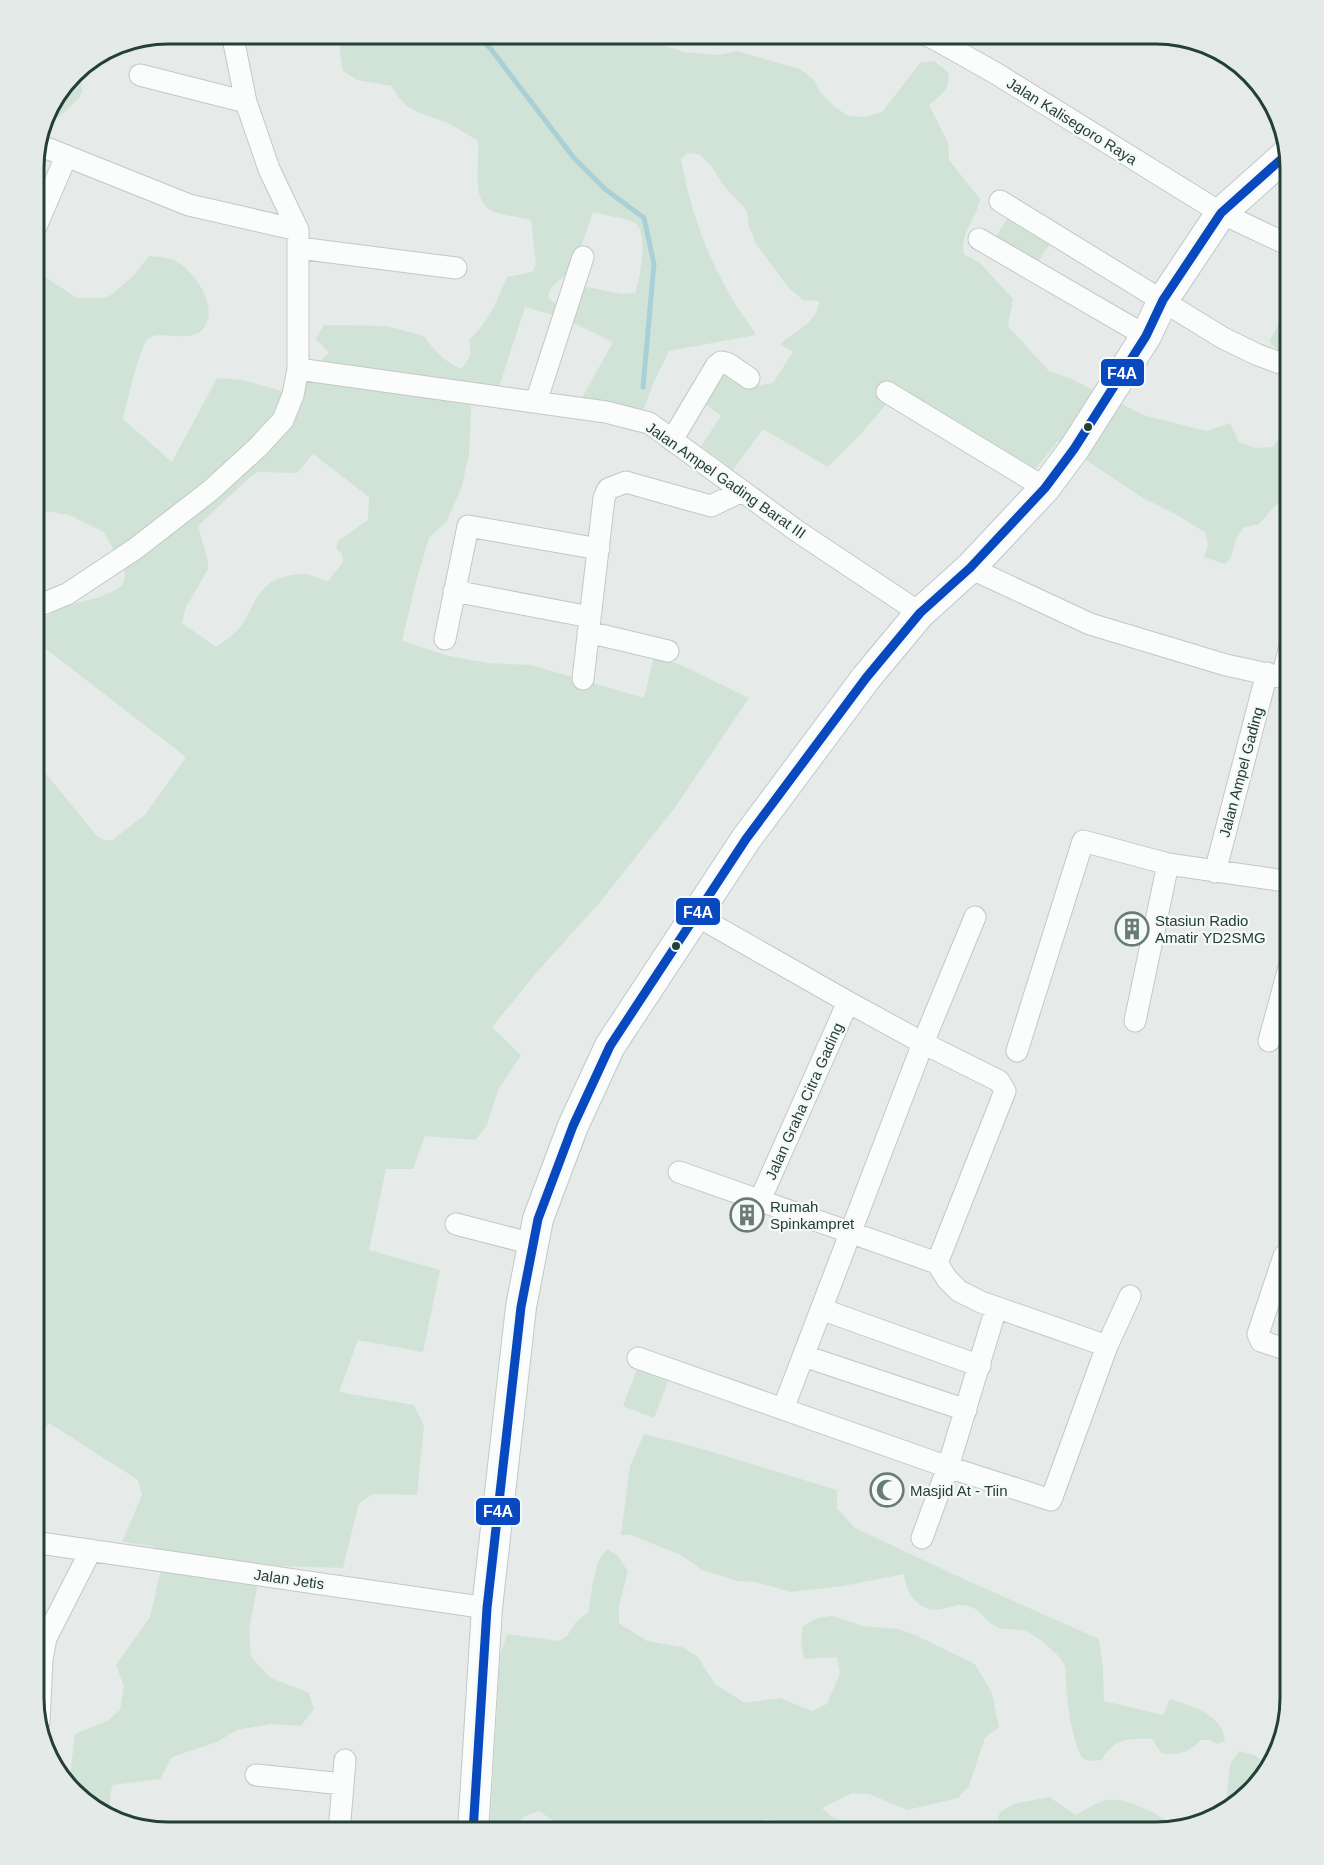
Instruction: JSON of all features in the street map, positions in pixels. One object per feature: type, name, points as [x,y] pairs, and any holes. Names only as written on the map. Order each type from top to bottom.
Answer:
[{"type":"main road","points":[[474,1821],[487,1608],[521,1307],[538,1218],[573,1126],[610,1046],[746,839],[790,778],[866,678],[920,613],[970,568],[1045,489],[1074,449],[1146,336],[1163,300],[1221,213],[1280,161]]},
{"type":"street","points":[[44,603],[67,594],[135,549],[211,490],[258,447],[283,420],[293,395],[297,369],[298,239],[269,170],[246,102],[234,44]]},
{"type":"street","name":"Jalan Kalisegoro Raya","points":[[946,44],[1221,213],[1280,241]]},
{"type":"street","points":[[140,75],[246,102]]},
{"type":"street","points":[[44,198],[58,153],[189,206],[298,239],[456,268]]},
{"type":"street","points":[[1000,201],[1223,338],[1280,363]]},
{"type":"street","points":[[979,239],[1146,336]]},
{"type":"street","points":[[537,402],[583,257]]},
{"type":"street","points":[[672,440],[716,366],[721,362],[727,363],[749,378]]},
{"type":"street","name":"Jalan Ampel Gading Barat III","points":[[297,369],[537,402],[626,416],[649,423],[672,440],[728,498],[797,531],[920,613]]},
{"type":"street","points":[[887,392],[1045,489]]},
{"type":"street","points":[[583,679],[604,498],[608,489],[626,482],[728,498]]},
{"type":"street","points":[[445,639],[468,526],[599,549]]},
{"type":"street","points":[[970,568],[1090,624],[1226,664],[1280,676]]},
{"type":"street","points":[[454,591],[589,625],[668,651]]},
{"type":"street","name":"Jalan Ampel Gading","points":[[1215,872],[1280,676]]},
{"type":"street","points":[[1017,1051],[1083,841],[1168,864],[1280,881]]},
{"type":"street","points":[[1135,1021],[1168,864]]},
{"type":"street","name":"Jalan Graha Citra Gading","points":[[697,916],[848,1002],[999,1081],[1005,1091],[937,1263]]},
{"type":"street","points":[[783,1409],[923,1042],[975,917]]},
{"type":"street","points":[[1269,1041],[1280,1000]]},
{"type":"street","name":"Jalan Graha Citra Gading","points":[[760,1200],[848,1002]]},
{"type":"street","points":[[679,1172],[937,1263],[947,1279],[959,1291],[981,1302],[1107,1346]]},
{"type":"street","points":[[456,1224],[533,1244]]},
{"type":"street","points":[[1280,1268],[1258,1334],[1261,1341],[1280,1347]]},
{"type":"street","points":[[638,1358],[948,1467],[1051,1500],[1107,1346],[1130,1296]]},
{"type":"street","points":[[821,1309],[980,1366]]},
{"type":"street","points":[[922,1538],[948,1467],[994,1315]]},
{"type":"street","points":[[804,1356],[966,1410]]},
{"type":"street","name":"Jalan Jetis","points":[[44,1544],[487,1608]]},
{"type":"street","points":[[44,1648],[46,1638],[91,1550]]},
{"type":"street","points":[[340,1821],[345,1760]]},
{"type":"street","points":[[256,1775],[343,1784]]},
{"type":"green space","points":[[340,44],[661,44],[683,52],[718,55],[737,51],[800,69],[813,79],[821,93],[834,106],[848,116],[866,117],[882,112],[920,63],[934,61],[948,72],[949,78],[944,91],[929,105],[948,143],[949,160],[980,199],[966,233],[964,254],[980,263],[1013,299],[1008,326],[1049,371],[1067,377],[1143,415],[1206,431],[1230,423],[1239,442],[1255,448],[1272,447],[1280,438],[1280,504],[1276,505],[1259,524],[1243,528],[1235,542],[1232,556],[1225,564],[1204,557],[1208,545],[1206,533],[1143,498],[1058,441],[1030,476],[892,398],[828,467],[763,429],[733,470],[701,446],[721,416],[705,404],[726,371],[751,387],[773,383],[793,352],[780,344],[805,326],[815,314],[819,301],[803,300],[788,287],[756,244],[749,226],[747,211],[699,154],[687,153],[681,159],[689,197],[701,234],[717,271],[756,335],[669,351],[642,414],[578,405],[613,342],[563,318],[525,307],[498,390],[472,387],[469,455],[461,489],[446,522],[429,538],[402,641],[449,656],[487,663],[531,665],[644,698],[654,656],[681,665],[749,698],[674,809],[601,901],[537,972],[492,1027],[521,1055],[498,1090],[487,1125],[475,1140],[425,1136],[413,1169],[386,1169],[369,1250],[440,1270],[423,1352],[358,1340],[339,1392],[414,1405],[424,1426],[417,1495],[373,1494],[359,1503],[343,1568],[280,1566],[261,1563],[249,1629],[251,1657],[271,1678],[309,1693],[314,1709],[301,1726],[270,1724],[237,1730],[217,1742],[172,1757],[160,1779],[113,1785],[109,1808],[86,1791],[70,1774],[75,1734],[107,1721],[120,1710],[124,1686],[116,1665],[150,1617],[161,1570],[154,1546],[122,1542],[142,1495],[138,1480],[49,1423],[44,1430],[44,771],[97,836],[104,840],[112,840],[145,815],[186,757],[44,647],[44,618],[65,606],[100,597],[116,590],[122,585],[125,577],[124,569],[104,532],[69,515],[44,511],[44,276],[77,298],[103,298],[111,295],[133,276],[149,256],[176,261],[184,266],[198,283],[208,303],[207,323],[201,331],[188,336],[158,335],[148,339],[137,364],[123,419],[172,462],[217,378],[242,380],[286,392],[329,353],[315,340],[324,325],[386,326],[424,336],[440,355],[461,369],[471,355],[469,340],[487,319],[507,277],[532,272],[536,264],[531,220],[498,213],[483,204],[478,187],[478,141],[450,124],[412,109],[401,100],[392,86],[357,80],[343,71]],"holes":[[[593,212],[635,223],[642,236],[642,256],[635,293],[622,294],[587,287],[566,305],[555,303],[548,298],[555,284],[567,273],[574,262]],[[313,454],[369,497],[368,520],[338,541],[336,549],[342,554],[343,562],[327,582],[303,574],[277,579],[258,595],[238,629],[216,647],[182,623],[186,606],[208,569],[208,561],[198,526],[251,476],[258,472],[297,473]]]},
{"type":"green space","points":[[81,79],[82,92],[78,99],[59,117],[54,118],[64,98]]},
{"type":"green space","points":[[1012,211],[1054,237],[1035,267],[993,241]]},
{"type":"green space","points":[[1280,322],[1280,354],[1270,340]]},
{"type":"green space","points":[[638,1367],[669,1379],[654,1418],[623,1406]]},
{"type":"green space","points":[[644,1434],[696,1447],[837,1490],[837,1508],[855,1528],[1099,1639],[1104,1701],[1163,1715],[1170,1699],[1205,1712],[1219,1724],[1225,1741],[1217,1744],[1209,1740],[1200,1740],[1187,1751],[1172,1754],[1161,1753],[1152,1739],[1129,1739],[1117,1743],[1101,1760],[1083,1759],[1071,1722],[1064,1664],[1054,1651],[1030,1633],[999,1628],[977,1610],[965,1605],[934,1610],[927,1608],[911,1595],[904,1574],[843,1586],[791,1592],[756,1582],[738,1581],[702,1570],[681,1555],[631,1535],[621,1535],[630,1466]]},
{"type":"green space","points":[[607,1549],[619,1557],[628,1572],[619,1605],[619,1623],[647,1641],[682,1647],[697,1656],[715,1684],[745,1703],[780,1698],[812,1711],[827,1704],[840,1673],[837,1657],[804,1659],[801,1642],[803,1626],[817,1618],[832,1616],[863,1626],[898,1629],[975,1664],[992,1693],[999,1727],[985,1738],[969,1786],[958,1798],[907,1810],[869,1794],[852,1793],[822,1808],[834,1818],[848,1822],[775,1822],[766,1819],[764,1822],[552,1821],[539,1811],[523,1817],[519,1821],[490,1821],[500,1657],[507,1634],[559,1641],[567,1636],[575,1623],[588,1612],[596,1570]]},
{"type":"green space","points":[[1239,1751],[1255,1755],[1263,1762],[1244,1785],[1226,1800],[1230,1765]]},
{"type":"green space","points":[[1049,1797],[1076,1815],[1106,1800],[1114,1800],[1133,1804],[1167,1821],[998,1822],[1000,1812],[1014,1804]]},
{"type":"waterway","points":[[485,44],[574,158],[605,189],[644,218],[654,264],[643,387]]},
{"type":"transit line","name":"F4A","points":[[474,1821],[487,1608],[521,1307],[538,1219],[573,1126],[610,1046],[746,839],[866,678],[920,613],[970,568],[1045,488],[1074,449],[1146,336],[1163,300],[1221,213],[1280,161]]},
{"type":"place","name":"Stasiun Radio Amatir YD2SMG","points":[[1132,929]]},
{"type":"place","name":"Rumah Spinkampret","points":[[747,1215]]},
{"type":"place","name":"Masjid At - Tiin","points":[[887,1490]]}]
